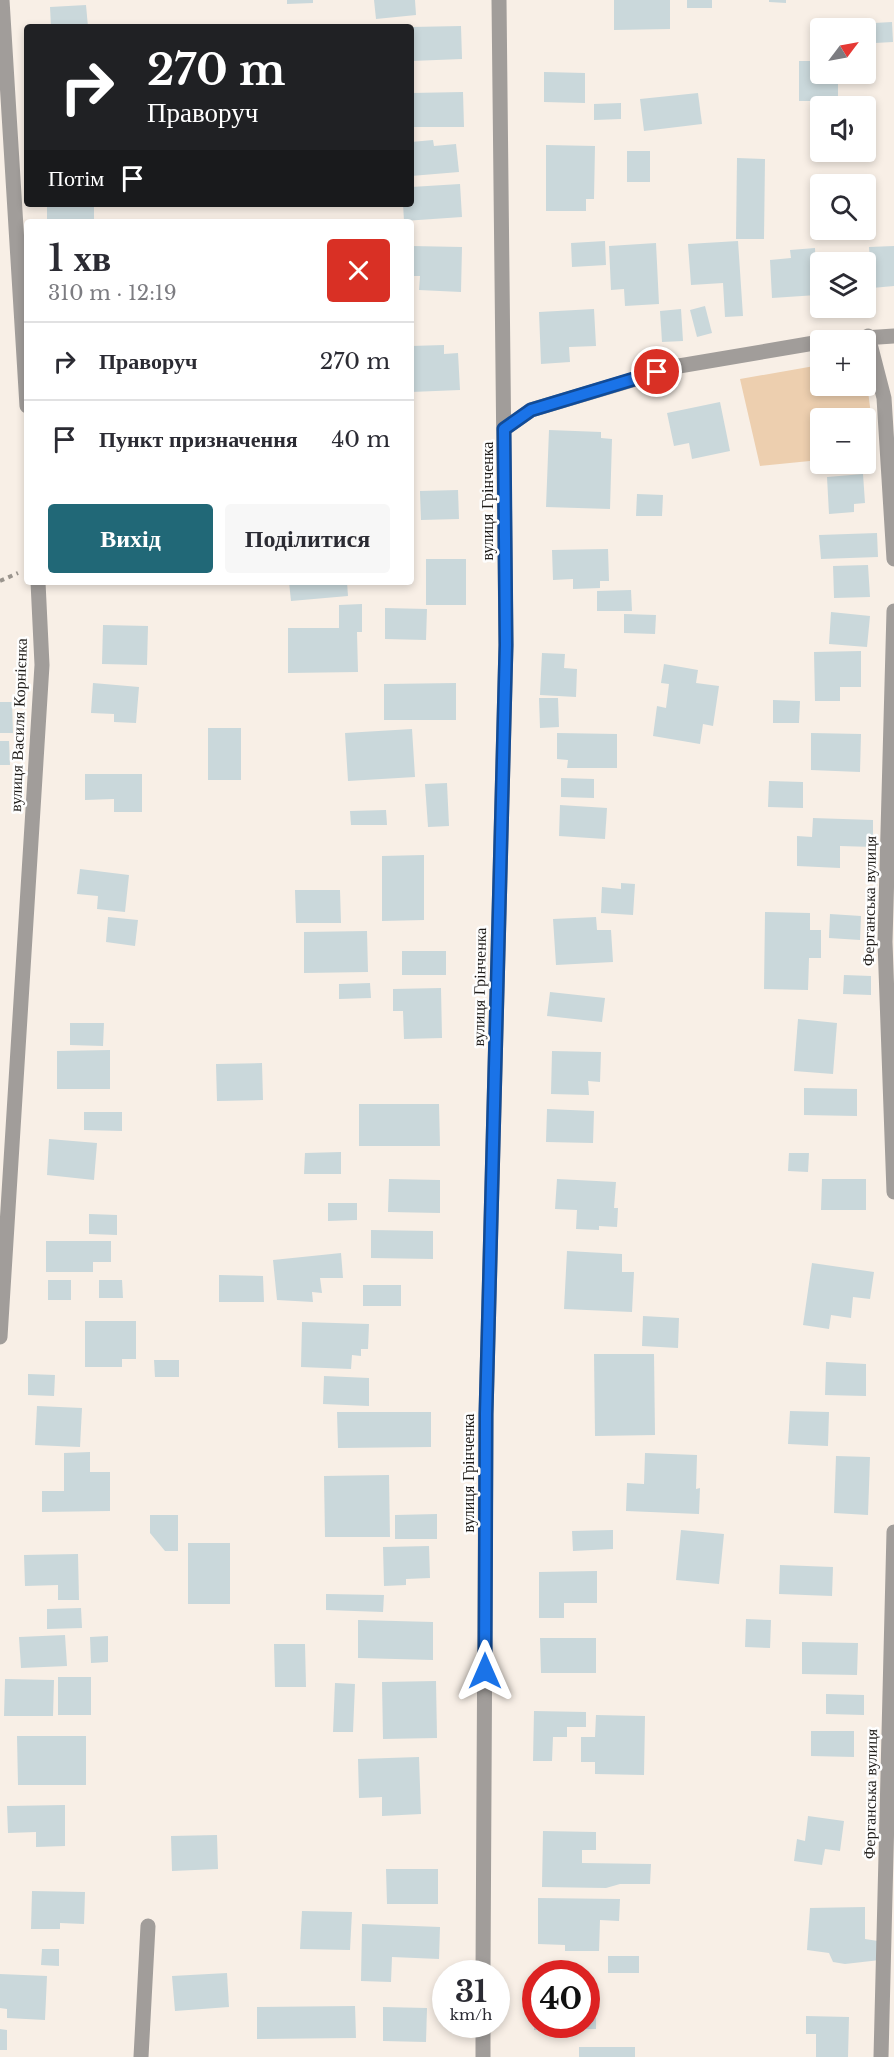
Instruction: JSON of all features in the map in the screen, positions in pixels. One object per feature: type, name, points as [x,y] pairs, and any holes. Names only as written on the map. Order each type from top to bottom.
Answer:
[{"type":"street","points":[[2,0],[24,357]]},
{"type":"street","name":"вулиця Грінченка","points":[[483,1960],[486,1414],[506,645],[498,0]]},
{"type":"street","points":[[876,336],[894,336]]},
{"type":"street","points":[[504,429],[531,410],[679,366],[810,344]]},
{"type":"street","points":[[876,367],[884,398],[894,559]]},
{"type":"street","name":"вулиця Василя Корнієнка","points":[[0,1337],[42,665],[38,585]]},
{"type":"street","name":"Ферганська вулиця","points":[[894,611],[885,942],[894,1192]]},
{"type":"street","name":"Ферганська вулиця","points":[[881,2057],[894,1532]]},
{"type":"street","points":[[141,2057],[148,1926]]},
{"type":"street","points":[[483,2038],[483,2057]]},
{"type":"shaded area","points":[[810,367],[810,396],[869,396],[870,408],[810,408],[810,461],[760,466],[740,379]]},
{"type":"building","points":[[287,0],[313,0],[313,3],[287,4]]},
{"type":"building","points":[[374,0],[415,0],[416,15],[376,19]]},
{"type":"building","points":[[614,0],[670,0],[670,29],[614,30]]},
{"type":"building","points":[[687,0],[712,0],[712,8],[687,8]]},
{"type":"building","points":[[769,0],[786,0],[786,3],[769,2]]},
{"type":"building","points":[[86,5],[88,24],[51,24],[50,7]]},
{"type":"building","points":[[892,22],[893,42],[876,43],[876,23]]},
{"type":"building","points":[[461,26],[462,59],[414,61],[414,27]]},
{"type":"building","points":[[799,61],[810,61],[810,84],[838,84],[838,96],[810,96],[810,101],[799,101]]},
{"type":"building","points":[[544,72],[585,73],[585,103],[544,102]]},
{"type":"building","points":[[463,92],[464,127],[414,127],[414,93]]},
{"type":"building","points":[[698,93],[702,124],[644,131],[640,99]]},
{"type":"building","points":[[621,103],[621,119],[594,120],[594,104]]},
{"type":"building","points":[[433,140],[434,146],[456,144],[459,172],[414,176],[414,142]]},
{"type":"building","points":[[546,145],[595,146],[594,199],[586,199],[586,211],[546,211]]},
{"type":"building","points":[[627,151],[650,151],[650,182],[627,182]]},
{"type":"building","points":[[737,158],[765,159],[764,239],[736,239]]},
{"type":"building","points":[[460,184],[462,217],[404,219],[403,207],[414,207],[414,187]]},
{"type":"building","points":[[47,207],[94,207],[94,219],[47,219]]},
{"type":"building","points":[[605,241],[606,265],[572,267],[571,243]]},
{"type":"building","points":[[738,241],[743,316],[725,317],[723,283],[691,285],[688,244]]},
{"type":"building","points":[[656,243],[659,304],[625,306],[624,289],[611,290],[609,246]]},
{"type":"building","points":[[414,246],[462,247],[461,292],[419,290],[420,276],[414,276]]},
{"type":"building","points":[[894,246],[894,286],[876,288],[876,252],[869,252],[869,247]]},
{"type":"building","points":[[815,248],[815,252],[810,252],[810,295],[772,298],[770,260],[791,258],[790,250]]},
{"type":"building","points":[[705,306],[712,333],[697,337],[690,310]]},
{"type":"building","points":[[594,309],[596,346],[569,347],[570,362],[541,364],[539,312]]},
{"type":"building","points":[[681,309],[683,341],[662,342],[660,311]]},
{"type":"building","points":[[444,345],[444,354],[458,353],[460,390],[414,392],[414,346]]},
{"type":"building","points":[[720,402],[730,451],[692,459],[689,443],[674,446],[667,413]]},
{"type":"building","points":[[549,430],[601,432],[601,438],[612,439],[610,509],[546,507]]},
{"type":"building","points":[[863,474],[865,503],[854,504],[854,512],[829,514],[827,477]]},
{"type":"building","points":[[458,490],[459,519],[421,520],[420,491]]},
{"type":"building","points":[[637,494],[663,495],[662,516],[636,516]]},
{"type":"building","points":[[877,533],[878,557],[821,559],[819,535]]},
{"type":"building","points":[[608,549],[609,581],[600,581],[600,588],[573,589],[573,579],[553,580],[552,550]]},
{"type":"building","points":[[426,559],[466,559],[466,605],[426,605]]},
{"type":"building","points":[[868,565],[870,597],[834,598],[833,566]]},
{"type":"building","points":[[289,585],[347,585],[348,596],[291,601]]},
{"type":"building","points":[[631,590],[632,611],[597,611],[597,591]]},
{"type":"building","points":[[362,604],[362,632],[357,632],[358,672],[288,673],[288,628],[339,628],[339,605]]},
{"type":"building","points":[[385,608],[427,609],[426,640],[385,639]]},
{"type":"building","points":[[831,612],[870,616],[867,647],[829,644]]},
{"type":"building","points":[[624,614],[656,615],[655,634],[624,633]]},
{"type":"building","points":[[103,625],[148,626],[147,665],[102,664]]},
{"type":"building","points":[[861,651],[861,687],[840,687],[840,701],[815,701],[814,652]]},
{"type":"building","points":[[542,653],[565,654],[564,668],[577,669],[576,697],[540,695]]},
{"type":"building","points":[[664,664],[698,670],[696,683],[719,686],[713,726],[703,724],[700,744],[653,736],[657,706],[666,708],[669,684],[661,683]]},
{"type":"building","points":[[93,683],[139,687],[136,723],[114,722],[114,714],[91,713]]},
{"type":"building","points":[[456,683],[456,720],[384,720],[384,684]]},
{"type":"building","points":[[539,698],[558,698],[559,727],[540,728]]},
{"type":"building","points":[[773,700],[800,701],[799,723],[773,723]]},
{"type":"building","points":[[0,702],[12,702],[13,733],[0,733]]},
{"type":"building","points":[[208,728],[241,728],[241,780],[208,780]]},
{"type":"building","points":[[412,729],[415,777],[348,781],[345,733]]},
{"type":"building","points":[[557,733],[617,734],[617,768],[567,768],[568,760],[557,759]]},
{"type":"building","points":[[811,733],[861,734],[860,772],[811,770]]},
{"type":"building","points":[[0,741],[9,741],[10,765],[0,765]]},
{"type":"building","points":[[85,774],[142,774],[142,812],[114,812],[114,799],[85,800]]},
{"type":"building","points":[[561,778],[594,779],[594,798],[561,797]]},
{"type":"building","points":[[769,781],[803,782],[803,808],[768,807]]},
{"type":"building","points":[[447,783],[449,826],[428,827],[425,784]]},
{"type":"building","points":[[560,805],[607,808],[605,839],[559,836]]},
{"type":"building","points":[[386,810],[387,825],[351,825],[350,811]]},
{"type":"building","points":[[813,818],[873,820],[873,847],[840,846],[840,868],[797,866],[797,836],[812,837]]},
{"type":"building","points":[[424,855],[424,920],[382,921],[382,856]]},
{"type":"building","points":[[80,869],[129,875],[125,912],[97,909],[98,896],[77,894]]},
{"type":"building","points":[[621,883],[635,884],[633,915],[601,913],[602,887],[621,889]]},
{"type":"building","points":[[295,890],[340,890],[341,923],[296,923]]},
{"type":"building","points":[[765,912],[810,913],[810,930],[821,930],[821,958],[809,958],[808,990],[764,989]]},
{"type":"building","points":[[830,914],[861,916],[860,940],[829,938]]},
{"type":"building","points":[[108,917],[138,920],[135,946],[106,942]]},
{"type":"building","points":[[596,917],[597,930],[611,930],[613,962],[556,965],[553,919]]},
{"type":"building","points":[[367,931],[368,972],[304,973],[304,932]]},
{"type":"building","points":[[402,951],[446,951],[446,975],[402,975]]},
{"type":"building","points":[[844,975],[871,976],[871,995],[843,994]]},
{"type":"building","points":[[370,983],[371,998],[339,999],[339,984]]},
{"type":"building","points":[[441,988],[442,1038],[404,1039],[403,1011],[393,1011],[393,989]]},
{"type":"building","points":[[550,992],[605,998],[602,1022],[547,1016]]},
{"type":"building","points":[[798,1019],[837,1023],[833,1074],[794,1071]]},
{"type":"building","points":[[70,1023],[104,1023],[103,1046],[70,1045]]},
{"type":"building","points":[[110,1050],[110,1089],[57,1089],[57,1051]]},
{"type":"building","points":[[552,1051],[601,1052],[600,1082],[588,1081],[589,1095],[551,1094]]},
{"type":"building","points":[[262,1063],[263,1100],[217,1101],[216,1064]]},
{"type":"building","points":[[804,1088],[857,1089],[857,1116],[804,1115]]},
{"type":"building","points":[[359,1104],[439,1104],[440,1146],[359,1146]]},
{"type":"building","points":[[547,1109],[594,1111],[593,1143],[546,1142]]},
{"type":"building","points":[[84,1112],[122,1112],[122,1131],[84,1130]]},
{"type":"building","points":[[49,1139],[97,1143],[94,1180],[47,1175]]},
{"type":"building","points":[[341,1152],[341,1174],[304,1174],[305,1153]]},
{"type":"building","points":[[789,1153],[809,1153],[808,1172],[788,1171]]},
{"type":"building","points":[[389,1179],[440,1180],[440,1213],[388,1212]]},
{"type":"building","points":[[557,1179],[616,1182],[614,1208],[618,1208],[617,1227],[599,1226],[599,1230],[576,1229],[577,1210],[555,1209]]},
{"type":"building","points":[[822,1179],[866,1179],[866,1210],[821,1210]]},
{"type":"building","points":[[328,1203],[357,1203],[357,1220],[328,1221]]},
{"type":"building","points":[[89,1214],[117,1215],[117,1235],[89,1234]]},
{"type":"building","points":[[371,1230],[433,1231],[433,1259],[371,1258]]},
{"type":"building","points":[[46,1241],[111,1241],[111,1262],[93,1262],[93,1272],[46,1272]]},
{"type":"building","points":[[567,1251],[622,1254],[622,1272],[634,1272],[632,1312],[564,1309]]},
{"type":"building","points":[[341,1253],[343,1278],[320,1278],[322,1293],[312,1292],[313,1302],[277,1300],[273,1260]]},
{"type":"building","points":[[812,1263],[874,1272],[870,1299],[853,1297],[851,1318],[831,1315],[829,1329],[803,1325]]},
{"type":"building","points":[[219,1275],[263,1276],[264,1302],[219,1302]]},
{"type":"building","points":[[48,1280],[71,1280],[71,1300],[48,1300]]},
{"type":"building","points":[[99,1280],[122,1280],[123,1298],[99,1298]]},
{"type":"building","points":[[363,1285],[401,1285],[401,1306],[363,1306]]},
{"type":"building","points":[[643,1316],[679,1318],[678,1348],[642,1346]]},
{"type":"building","points":[[85,1321],[136,1321],[136,1359],[122,1359],[122,1367],[85,1367]]},
{"type":"building","points":[[302,1322],[369,1324],[368,1349],[361,1349],[361,1356],[352,1355],[351,1369],[301,1367]]},
{"type":"building","points":[[594,1354],[654,1354],[655,1435],[595,1436]]},
{"type":"building","points":[[154,1360],[179,1360],[179,1377],[155,1377]]},
{"type":"building","points":[[826,1362],[866,1364],[866,1396],[825,1395]]},
{"type":"building","points":[[28,1374],[55,1375],[54,1396],[28,1395]]},
{"type":"building","points":[[324,1376],[369,1378],[369,1406],[323,1404]]},
{"type":"building","points":[[37,1406],[82,1408],[80,1447],[35,1445]]},
{"type":"building","points":[[790,1411],[829,1412],[828,1446],[788,1444]]},
{"type":"building","points":[[337,1412],[431,1412],[431,1447],[338,1448]]},
{"type":"building","points":[[90,1452],[90,1472],[110,1472],[110,1511],[42,1512],[42,1491],[64,1491],[64,1453]]},
{"type":"building","points":[[645,1453],[697,1455],[696,1489],[700,1488],[699,1514],[626,1511],[627,1483],[644,1484]]},
{"type":"building","points":[[836,1456],[870,1457],[868,1515],[834,1513]]},
{"type":"building","points":[[389,1475],[390,1537],[325,1537],[324,1476]]},
{"type":"building","points":[[437,1514],[437,1539],[395,1539],[395,1515]]},
{"type":"building","points":[[150,1515],[178,1515],[178,1551],[165,1551],[150,1533]]},
{"type":"building","points":[[613,1530],[613,1549],[573,1551],[572,1531]]},
{"type":"building","points":[[681,1530],[724,1534],[719,1584],[676,1580]]},
{"type":"building","points":[[188,1543],[230,1543],[230,1604],[188,1604]]},
{"type":"building","points":[[429,1546],[430,1578],[406,1579],[406,1585],[384,1586],[383,1547]]},
{"type":"building","points":[[78,1554],[79,1600],[58,1600],[58,1585],[25,1586],[24,1555]]},
{"type":"building","points":[[780,1565],[833,1567],[832,1596],[779,1594]]},
{"type":"building","points":[[597,1571],[597,1603],[564,1603],[564,1618],[539,1618],[539,1572]]},
{"type":"building","points":[[326,1594],[384,1595],[383,1612],[326,1610]]},
{"type":"building","points":[[81,1608],[82,1628],[47,1629],[47,1609]]},
{"type":"building","points":[[746,1619],[771,1620],[770,1648],[745,1647]]},
{"type":"building","points":[[358,1620],[433,1622],[433,1660],[358,1658]]},
{"type":"building","points":[[65,1635],[67,1666],[21,1668],[19,1637]]},
{"type":"building","points":[[108,1636],[108,1662],[91,1663],[90,1637]]},
{"type":"building","points":[[540,1638],[596,1638],[596,1673],[541,1673]]},
{"type":"building","points":[[802,1642],[858,1643],[857,1675],[802,1674]]},
{"type":"building","points":[[274,1644],[305,1644],[306,1687],[275,1687]]},
{"type":"building","points":[[58,1677],[91,1677],[91,1715],[58,1715]]},
{"type":"building","points":[[5,1679],[54,1680],[53,1716],[4,1716]]},
{"type":"building","points":[[436,1681],[437,1738],[383,1739],[382,1682]]},
{"type":"building","points":[[335,1683],[355,1684],[353,1732],[333,1732]]},
{"type":"building","points":[[826,1694],[864,1695],[864,1715],[826,1714]]},
{"type":"building","points":[[534,1711],[586,1712],[586,1727],[567,1727],[567,1737],[553,1737],[552,1761],[533,1761]]},
{"type":"building","points":[[596,1715],[645,1716],[644,1775],[595,1774],[595,1762],[581,1762],[581,1737],[595,1737]]},
{"type":"building","points":[[811,1731],[854,1731],[854,1757],[811,1756]]},
{"type":"building","points":[[17,1736],[86,1736],[86,1785],[18,1785]]},
{"type":"building","points":[[419,1757],[421,1814],[382,1816],[382,1797],[359,1798],[358,1759]]},
{"type":"building","points":[[65,1805],[65,1846],[36,1847],[36,1832],[8,1833],[7,1806]]},
{"type":"building","points":[[808,1816],[844,1821],[840,1851],[825,1849],[822,1865],[794,1861],[797,1839],[805,1841]]},
{"type":"building","points":[[543,1831],[596,1832],[596,1850],[582,1850],[582,1863],[651,1864],[650,1884],[620,1884],[606,1888],[542,1887]]},
{"type":"building","points":[[217,1835],[218,1869],[172,1871],[171,1836]]},
{"type":"building","points":[[386,1869],[438,1869],[438,1904],[387,1904]]},
{"type":"building","points":[[32,1891],[85,1892],[84,1924],[60,1923],[60,1929],[31,1929]]},
{"type":"building","points":[[538,1898],[620,1899],[619,1921],[600,1920],[599,1951],[565,1951],[565,1945],[538,1944]]},
{"type":"building","points":[[865,1907],[865,1939],[878,1941],[880,1960],[845,1964],[833,1962],[829,1953],[807,1950],[810,1908]]},
{"type":"building","points":[[302,1911],[352,1912],[350,1950],[300,1949]]},
{"type":"building","points":[[362,1924],[440,1927],[439,1959],[392,1957],[391,1982],[361,1981]]},
{"type":"building","points":[[42,1949],[59,1949],[59,1966],[41,1965]]},
{"type":"building","points":[[608,1956],[639,1956],[639,1973],[608,1973]]},
{"type":"building","points":[[227,1973],[229,2007],[175,2011],[172,1976]]},
{"type":"building","points":[[0,1974],[47,1976],[45,2020],[7,2018],[7,2009],[0,2008]]},
{"type":"building","points":[[355,2006],[356,2038],[257,2039],[257,2007]]},
{"type":"building","points":[[383,2007],[427,2008],[426,2042],[383,2041]]},
{"type":"building","points":[[806,2016],[849,2017],[848,2057],[816,2057],[816,2034],[806,2034]]},
{"type":"building","points":[[0,2029],[7,2030],[7,2050],[0,2050]]},
{"type":"building","points":[[579,2047],[635,2047],[635,2057],[579,2057]]},
{"type":"route","points":[[485,1671],[486,1414],[506,645],[504,429],[531,410],[657,372]]}]
